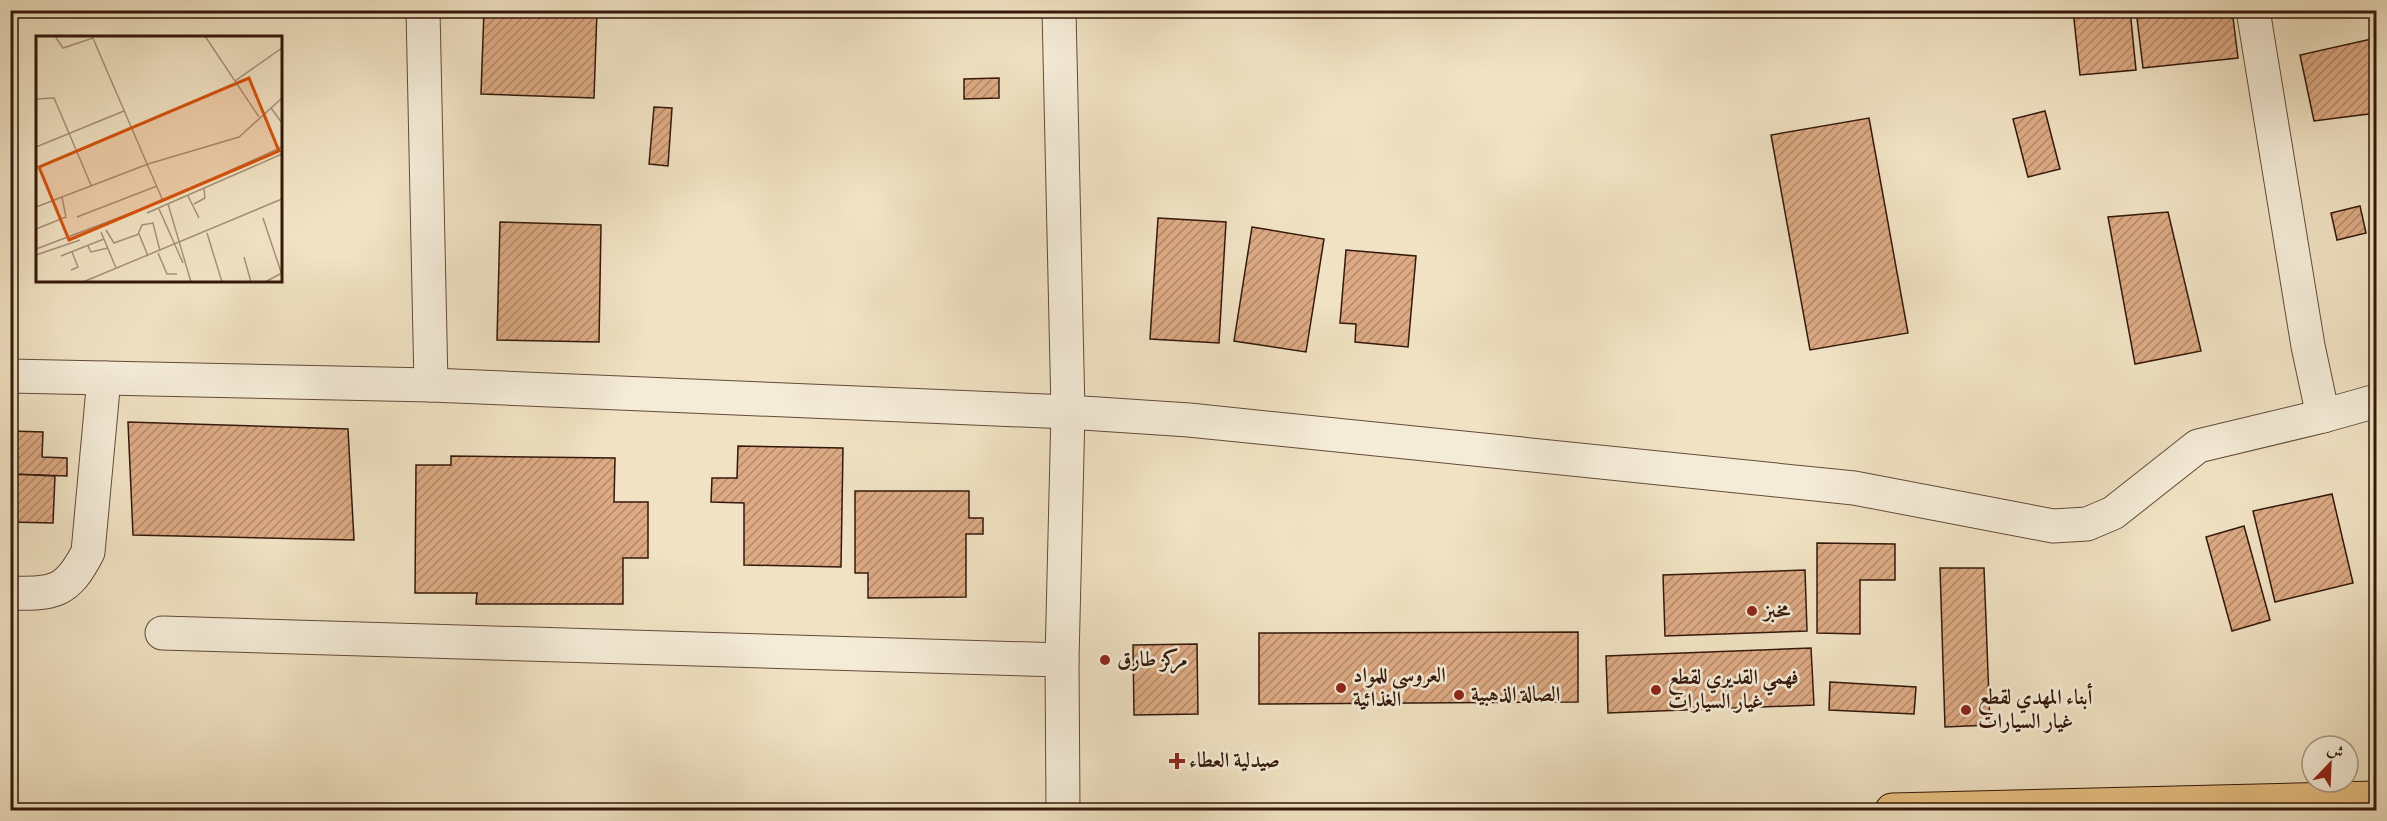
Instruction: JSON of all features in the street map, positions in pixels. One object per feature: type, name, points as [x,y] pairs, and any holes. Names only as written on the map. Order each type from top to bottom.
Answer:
[{"type":"highway","points":[[1892,810],[2376,798]]},
{"type":"street","points":[[423,10],[431,385]]},
{"type":"street","points":[[1059,10],[1068,412],[1062,660],[1063,810]]},
{"type":"street","points":[[2253,10],[2308,346],[2324,416]]},
{"type":"street","points":[[10,376],[431,385],[1068,412],[1189,420],[1854,488],[2053,526],[2087,524],[2113,513],[2198,446],[2376,401]]},
{"type":"street","points":[[10,592],[44,593],[62,586],[78,572],[88,552],[104,378]]},
{"type":"street","points":[[162,633],[1062,660]]},
{"type":"building","points":[[484,10],[597,10],[594,98],[481,94]]},
{"type":"building","points":[[2073,10],[2130,10],[2136,70],[2080,75]]},
{"type":"building","points":[[2136,10],[2174,10],[2174,12],[2232,10],[2238,58],[2143,68]]},
{"type":"building","points":[[2376,38],[2376,113],[2314,121],[2300,55]]},
{"type":"building","points":[[999,78],[999,98],[964,99],[964,79]]},
{"type":"building","points":[[654,107],[672,108],[668,166],[649,164]]},
{"type":"building","points":[[2045,111],[2060,169],[2028,177],[2013,119]]},
{"type":"building","points":[[1869,118],[1908,333],[1810,350],[1771,135]]},
{"type":"building","points":[[2360,206],[2366,233],[2337,240],[2331,213]]},
{"type":"building","points":[[2168,212],[2201,351],[2135,364],[2108,217]]},
{"type":"building","points":[[1158,218],[1226,222],[1219,343],[1150,339]]},
{"type":"building","points":[[500,222],[601,225],[599,342],[497,340]]},
{"type":"building","points":[[1252,227],[1324,239],[1306,352],[1234,341]]},
{"type":"building","points":[[1346,250],[1416,256],[1408,347],[1355,342],[1356,324],[1340,323]]},
{"type":"building","points":[[128,422],[348,429],[354,540],[133,535]]},
{"type":"building","points":[[10,431],[43,432],[42,457],[67,458],[67,476],[10,474]]},
{"type":"building","points":[[738,446],[843,448],[841,567],[744,565],[744,503],[711,502],[712,478],[737,478]]},
{"type":"building","points":[[451,456],[615,458],[614,502],[648,502],[648,558],[623,558],[623,604],[476,604],[477,593],[415,593],[416,465],[451,465]]},
{"type":"building","points":[[10,474],[55,476],[53,523],[10,522]]},
{"type":"building","points":[[855,491],[969,491],[969,518],[983,518],[983,534],[966,534],[966,597],[868,598],[868,573],[855,573]]},
{"type":"building","points":[[2332,494],[2353,583],[2275,602],[2253,511]]},
{"type":"building","points":[[2244,526],[2270,620],[2232,631],[2206,537]]},
{"type":"building","points":[[1817,543],[1895,544],[1895,580],[1860,580],[1860,634],[1817,633]]},
{"type":"building","points":[[1940,568],[1984,568],[1990,725],[1945,727]]},
{"type":"building","points":[[1805,570],[1807,631],[1665,636],[1663,575]]},
{"type":"building","points":[[1578,632],[1578,702],[1259,704],[1259,633]]},
{"type":"building","points":[[1197,644],[1198,714],[1134,715],[1133,645]]},
{"type":"building","points":[[1811,648],[1814,705],[1608,713],[1606,656]]},
{"type":"building","points":[[1830,682],[1916,687],[1914,714],[1829,710]]},
{"type":"place","name":"مخبز","points":[[1752,611]]},
{"type":"place","name":"مركز طارق","points":[[1105,660]]},
{"type":"place","name":"العروسي للمواد الغذائية","points":[[1341,688]]},
{"type":"place","name":"فهمي القديري لقطع غيار السيارات","points":[[1656,690]]},
{"type":"place","name":"الصالة الذهبية","points":[[1459,695]]},
{"type":"place","name":"أبناء المهدي لقطع غيار السيارات","points":[[1966,710]]},
{"type":"place","name":"صيدلية العطاء","points":[[1177,761]]}]
